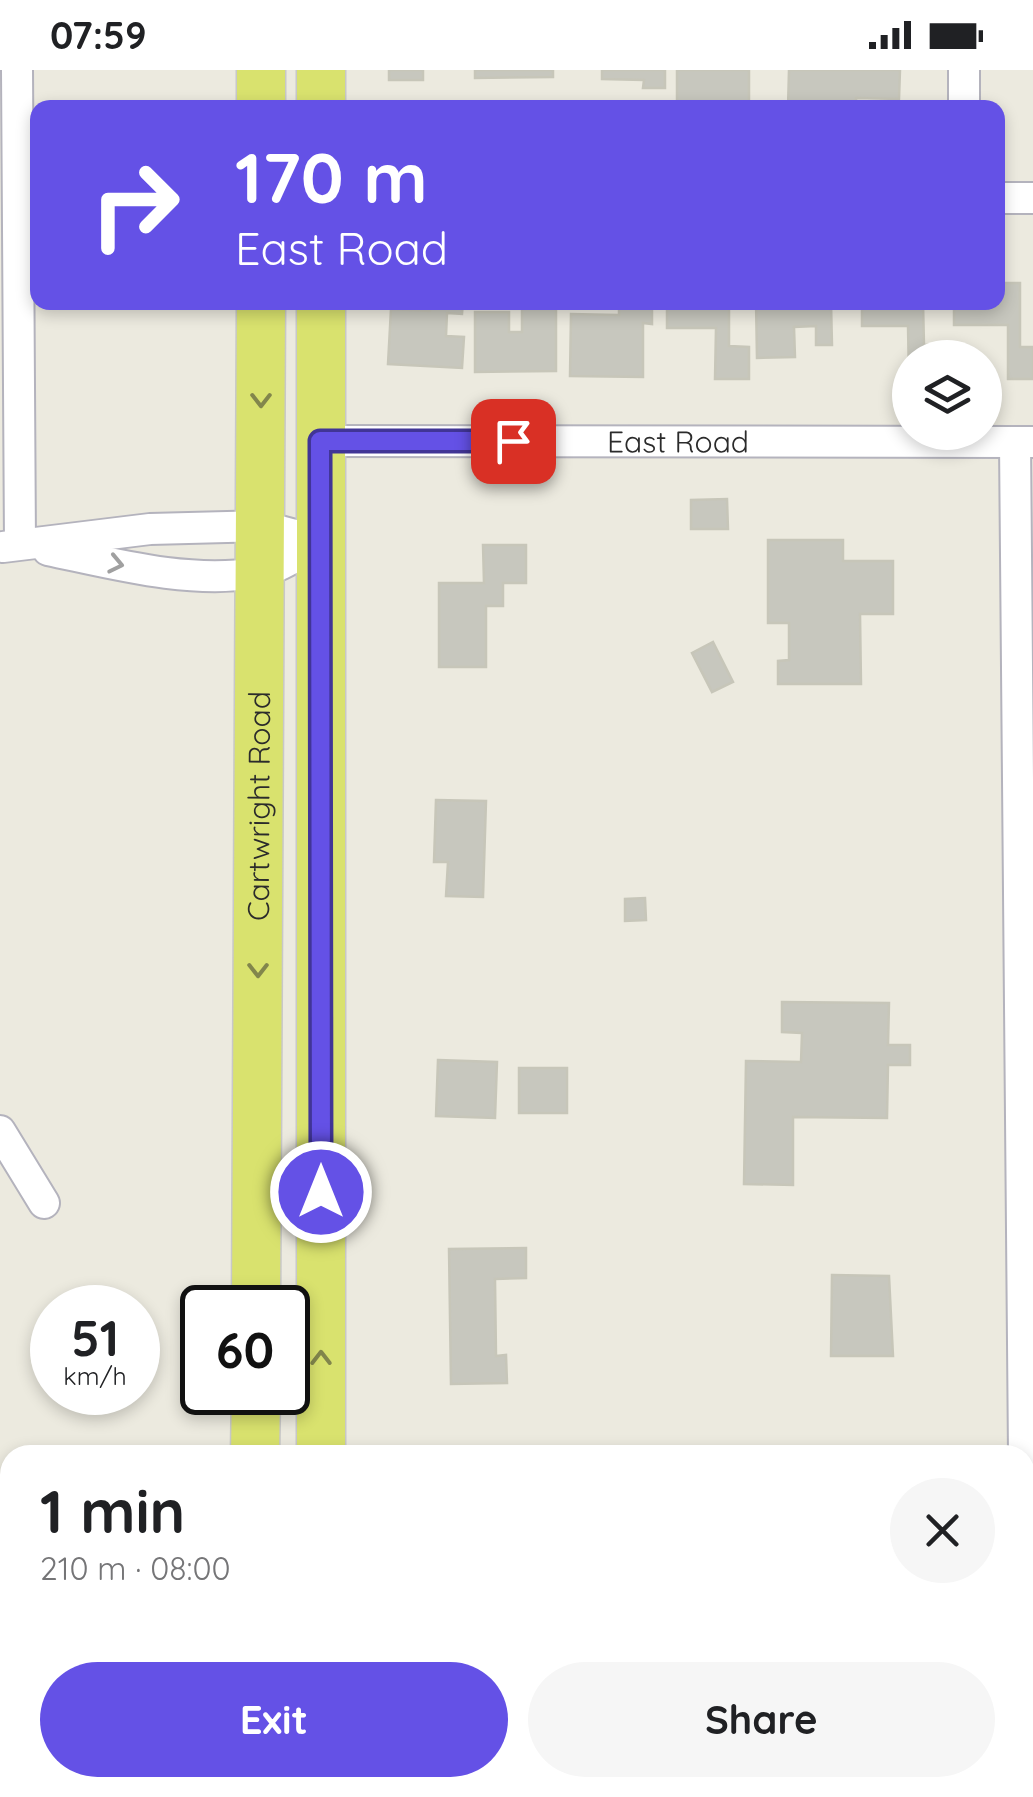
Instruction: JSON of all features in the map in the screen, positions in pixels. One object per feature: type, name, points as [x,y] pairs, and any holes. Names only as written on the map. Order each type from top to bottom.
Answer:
[{"type":"main road","points":[[261,70],[261,100]]},
{"type":"main road","points":[[321,70],[321,100]]},
{"type":"main road","name":"Cartwright Road","points":[[256,1285],[261,310]]},
{"type":"main road","name":"Cartwright Road","points":[[321,310],[321,1445]]},
{"type":"main road","points":[[255,1445],[256,1415]]},
{"type":"street","points":[[10,546],[17,70]]},
{"type":"street","points":[[964,70],[964,100]]},
{"type":"street","points":[[1005,198],[1033,198]]},
{"type":"street","name":"East Road","points":[[320,441],[1024,442]]},
{"type":"street","points":[[1024,442],[1024,1445]]},
{"type":"street","points":[[10,546],[150,529],[261,526],[320,542]]},
{"type":"street","points":[[10,546],[136,568],[207,575],[261,572],[320,542]]},
{"type":"street","points":[[0,1131],[44,1203]]},
{"type":"building","points":[[389,70],[423,70],[423,80],[389,80]]},
{"type":"building","points":[[475,70],[553,70],[553,77],[475,78]]},
{"type":"building","points":[[602,70],[665,70],[665,88],[643,88],[644,80],[602,79]]},
{"type":"building","points":[[677,70],[749,70],[749,100],[677,100]]},
{"type":"building","points":[[789,70],[900,70],[899,99],[788,100]]},
{"type":"building","points":[[1005,283],[1020,283],[1020,347],[1033,347],[1033,379],[1008,379],[1008,325],[954,325],[954,310],[1005,310]]},
{"type":"building","points":[[391,310],[462,310],[462,314],[447,313],[446,336],[464,337],[462,368],[388,364]]},
{"type":"building","points":[[522,310],[556,310],[556,371],[475,372],[475,312],[509,312],[509,332],[522,332]]},
{"type":"building","points":[[619,310],[652,310],[652,324],[643,323],[643,377],[570,376],[571,314],[619,315]]},
{"type":"building","points":[[667,310],[729,310],[729,346],[749,347],[749,379],[715,379],[716,328],[667,328]]},
{"type":"building","points":[[756,310],[831,310],[832,345],[816,345],[816,326],[794,327],[795,357],[757,358]]},
{"type":"building","points":[[862,310],[923,310],[924,340],[908,340],[908,326],[862,326]]},
{"type":"building","points":[[727,499],[728,529],[691,529],[691,500]]},
{"type":"building","points":[[768,540],[843,540],[843,561],[893,561],[893,614],[860,614],[861,684],[778,684],[778,661],[789,660],[789,623],[768,623]]},
{"type":"building","points":[[483,545],[526,545],[526,583],[503,583],[503,606],[486,606],[486,667],[439,667],[439,583],[484,583]]},
{"type":"building","points":[[713,642],[733,682],[712,692],[692,653]]},
{"type":"building","points":[[436,800],[486,801],[483,897],[446,896],[448,862],[434,862]]},
{"type":"building","points":[[645,898],[646,920],[625,921],[625,899]]},
{"type":"building","points":[[782,1002],[889,1003],[888,1045],[910,1045],[910,1065],[888,1065],[887,1118],[793,1117],[793,1185],[744,1184],[746,1061],[801,1062],[802,1033],[782,1032]]},
{"type":"building","points":[[438,1060],[497,1062],[495,1118],[436,1116]]},
{"type":"building","points":[[519,1068],[567,1068],[567,1113],[519,1113]]},
{"type":"building","points":[[526,1248],[526,1278],[495,1279],[496,1356],[506,1355],[507,1383],[451,1384],[449,1249]]},
{"type":"building","points":[[832,1275],[889,1276],[893,1356],[831,1356]]},
{"type":"route","points":[[321,1192],[320,441],[513,441]]}]
